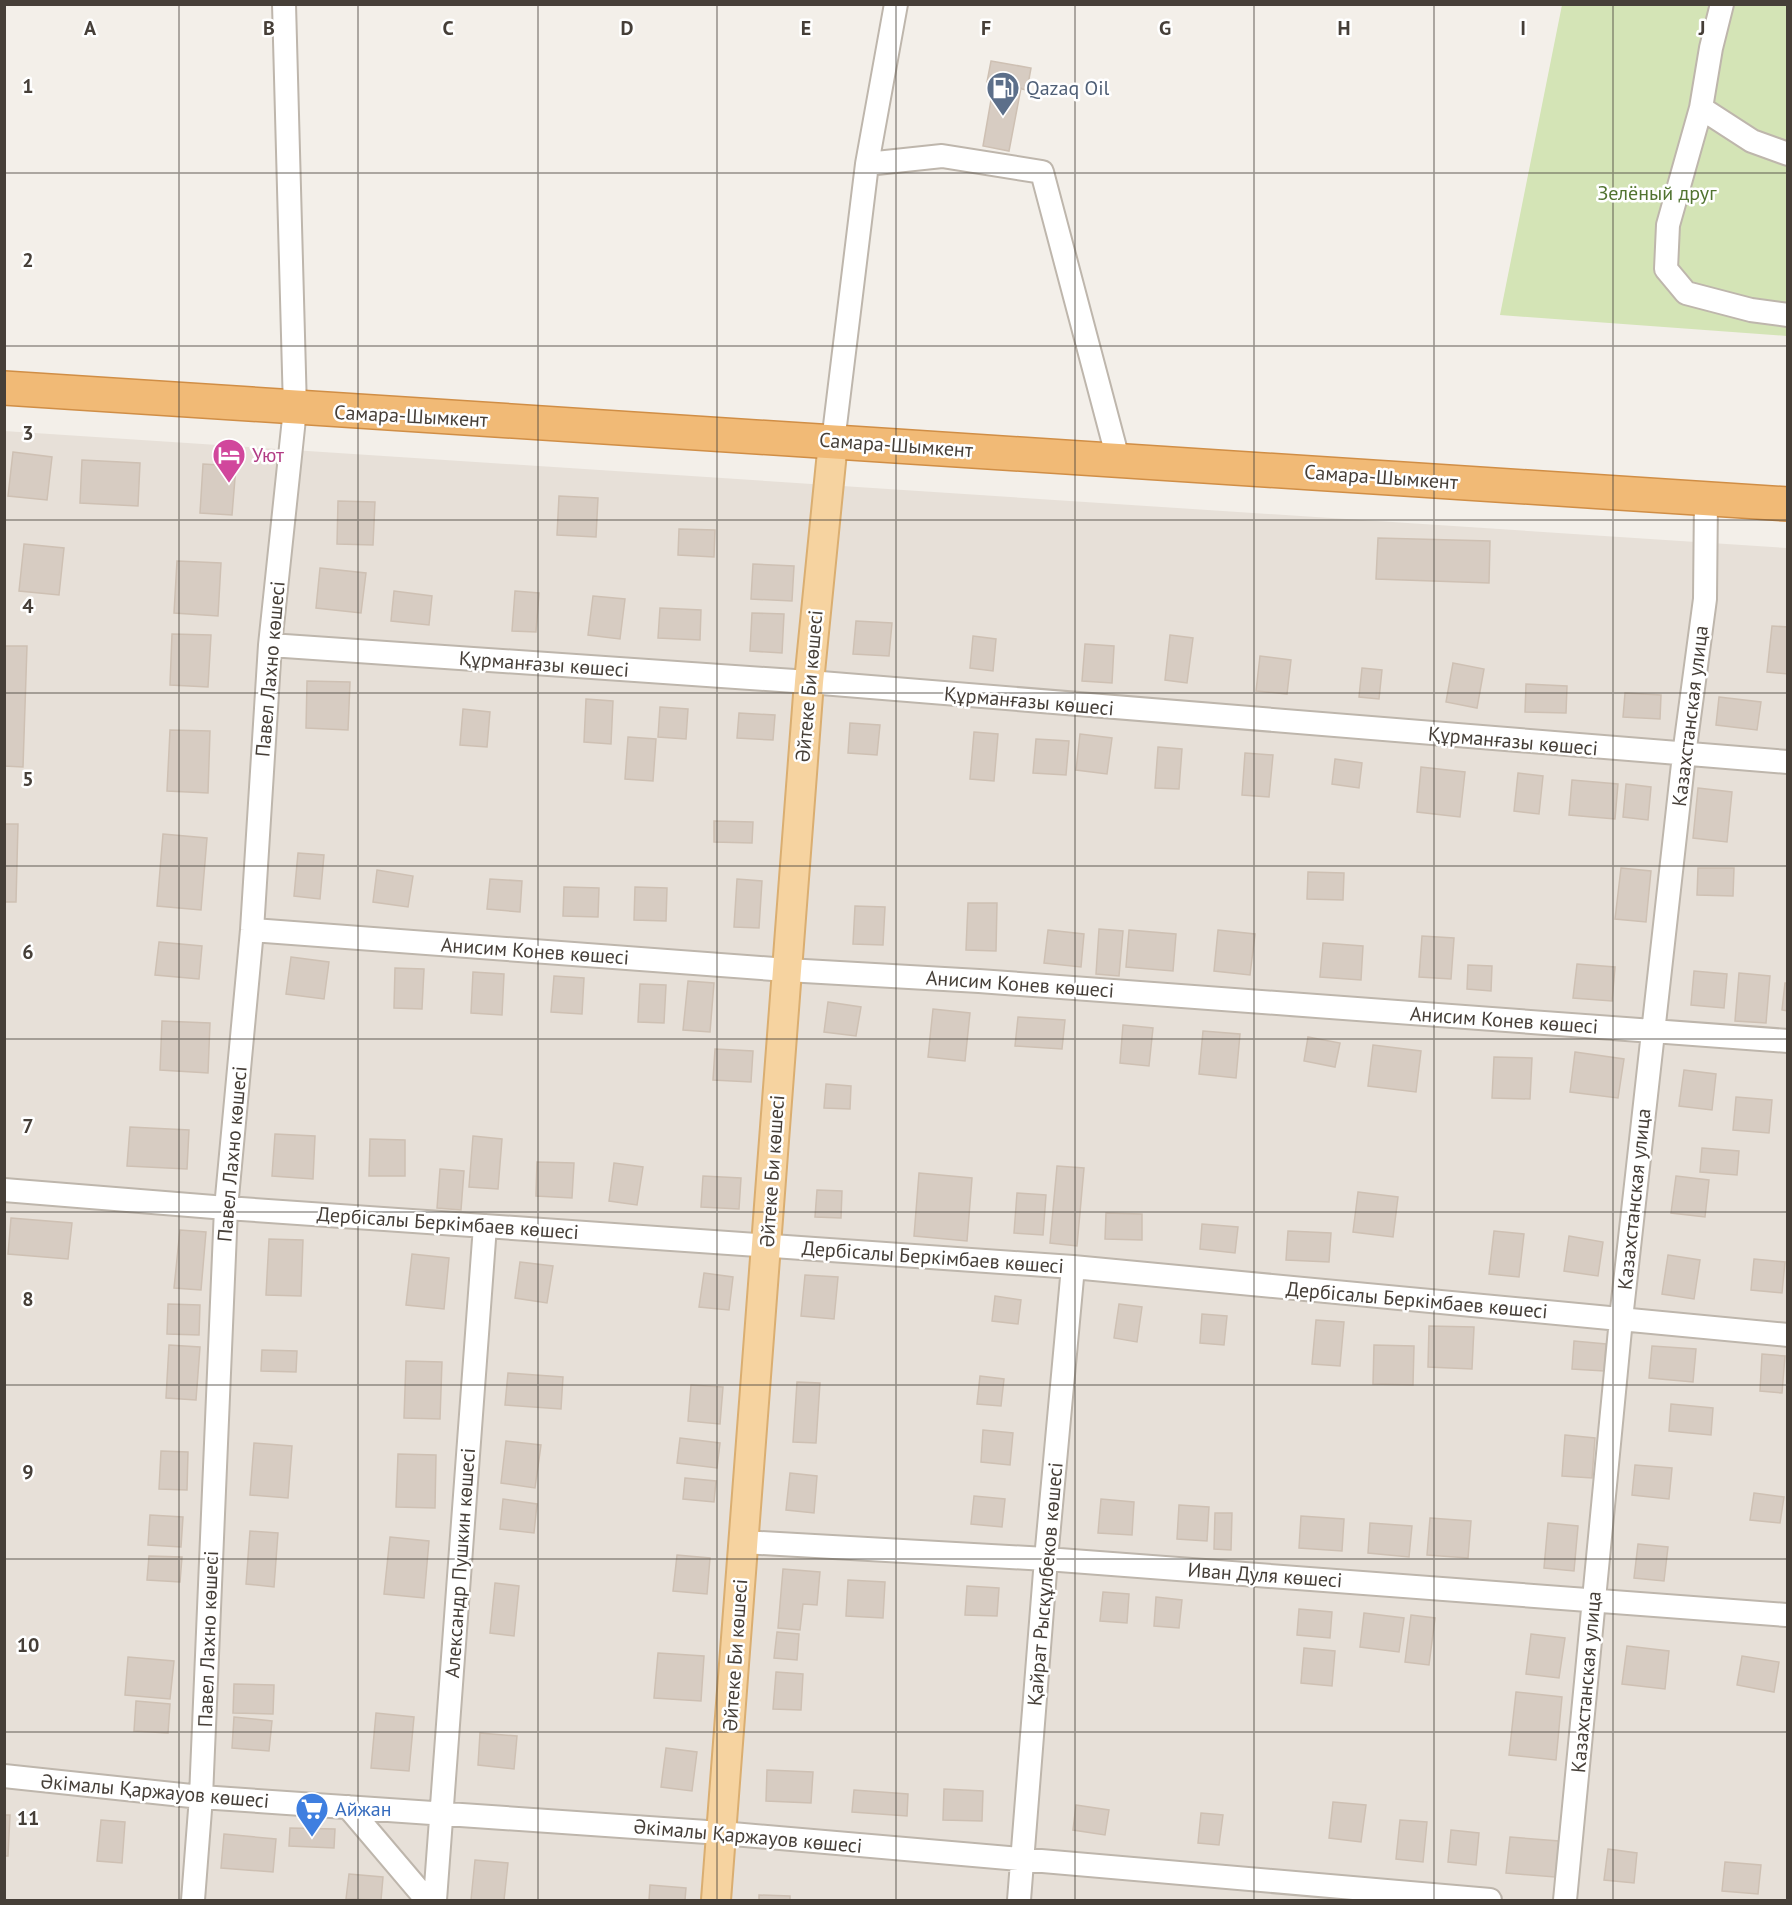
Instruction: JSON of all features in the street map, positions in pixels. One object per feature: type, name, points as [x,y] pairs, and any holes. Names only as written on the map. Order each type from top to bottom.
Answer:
[{"type":"highway","name":"Самара-Шымкент","points":[[4,388],[295,409],[1118,459],[1788,504]]},
{"type":"main road","name":"Әйтеке Би көшесі","points":[[716,1900],[809,682],[833,441]]},
{"type":"street","name":"Павел Лахно көшесі","points":[[193,1900],[201,1797],[226,1208],[252,930],[270,645],[295,409],[284,4]]},
{"type":"street","points":[[833,441],[867,164],[896,4]]},
{"type":"street","points":[[1722,4],[1711,48],[1701,108],[1668,225],[1666,269],[1686,293],[1751,310],[1788,315]]},
{"type":"street","points":[[1701,108],[1752,141],[1788,154]]},
{"type":"street","points":[[867,164],[942,156],[1042,172],[1118,459]]},
{"type":"street","name":"Казахстанская улица","points":[[1565,1900],[1621,1319],[1684,755],[1705,599],[1707,498]]},
{"type":"street","name":"Құрманғазы көшесі","points":[[270,645],[809,682],[1788,762]]},
{"type":"street","name":"Анисим Конев көшесі","points":[[252,930],[1788,1041]]},
{"type":"street","name":"Дербісалы Беркімбаев көшесі","points":[[4,1190],[226,1208],[1073,1267],[1788,1335]]},
{"type":"street","name":"Александр Пушкин көшесі","points":[[435,1900],[484,1226]]},
{"type":"street","name":"Қайрат Рысқұлбеков көшесі","points":[[1019,1900],[1046,1559],[1073,1267]]},
{"type":"street","name":"Иван Дуля көшесі","points":[[743,1542],[1046,1559],[1786,1615]]},
{"type":"street","name":"Әкімалы Қаржауов көшесі","points":[[4,1776],[201,1797],[721,1833],[1490,1900]]},
{"type":"street","points":[[348,1807],[427,1900]]},
{"type":"shaded area","points":[[4,431],[1787,548],[1787,1900],[5,1900]]},
{"type":"green space","name":"Зелёный друг","points":[[1562,5],[1787,5],[1787,336],[1500,315]]},
{"type":"building","points":[[991,61],[1031,68],[1027,90],[987,82]]},
{"type":"building","points":[[994,83],[1021,88],[1009,151],[983,146]]},
{"type":"building","points":[[13,452],[52,457],[47,500],[8,496]]},
{"type":"building","points":[[82,460],[140,463],[138,506],[80,503]]},
{"type":"building","points":[[203,464],[236,466],[232,515],[200,513]]},
{"type":"building","points":[[559,496],[598,498],[596,537],[557,535]]},
{"type":"building","points":[[338,501],[375,502],[373,545],[337,544]]},
{"type":"building","points":[[679,529],[715,530],[714,557],[678,555]]},
{"type":"building","points":[[1378,538],[1490,541],[1489,583],[1376,579]]},
{"type":"building","points":[[24,544],[64,548],[59,595],[19,591]]},
{"type":"building","points":[[177,561],[221,563],[218,616],[174,613]]},
{"type":"building","points":[[753,564],[794,566],[792,601],[751,599]]},
{"type":"building","points":[[320,568],[366,573],[361,613],[316,608]]},
{"type":"building","points":[[394,591],[432,596],[429,625],[391,621]]},
{"type":"building","points":[[515,591],[539,593],[536,632],[512,631]]},
{"type":"building","points":[[593,596],[625,599],[620,639],[588,635]]},
{"type":"building","points":[[660,608],[701,610],[700,640],[658,638]]},
{"type":"building","points":[[752,613],[784,614],[782,653],[750,651]]},
{"type":"building","points":[[856,621],[892,623],[889,656],[853,654]]},
{"type":"building","points":[[1772,626],[1788,627],[1788,674],[1767,672]]},
{"type":"building","points":[[172,634],[211,635],[208,687],[170,685]]},
{"type":"building","points":[[1170,635],[1193,638],[1187,683],[1165,680]]},
{"type":"building","points":[[973,636],[996,639],[993,671],[970,668]]},
{"type":"building","points":[[1085,644],[1114,646],[1112,683],[1082,681]]},
{"type":"building","points":[[4,646],[27,646],[23,767],[4,766]]},
{"type":"building","points":[[1260,656],[1291,660],[1287,694],[1256,691]]},
{"type":"building","points":[[1453,663],[1484,669],[1477,708],[1446,702]]},
{"type":"building","points":[[1362,668],[1382,670],[1379,699],[1359,697]]},
{"type":"building","points":[[307,681],[350,682],[348,730],[306,728]]},
{"type":"building","points":[[1526,684],[1567,686],[1566,713],[1525,712]]},
{"type":"building","points":[[1625,693],[1661,695],[1660,719],[1623,717]]},
{"type":"building","points":[[1719,697],[1761,702],[1757,730],[1716,725]]},
{"type":"building","points":[[586,699],[613,701],[611,744],[584,742]]},
{"type":"building","points":[[660,707],[688,709],[686,739],[658,737]]},
{"type":"building","points":[[463,709],[490,712],[487,747],[460,745]]},
{"type":"building","points":[[739,713],[775,715],[773,740],[737,738]]},
{"type":"building","points":[[850,723],[880,725],[877,755],[848,753]]},
{"type":"building","points":[[170,730],[210,731],[208,793],[167,791]]},
{"type":"building","points":[[974,732],[998,734],[994,781],[970,779]]},
{"type":"building","points":[[1080,734],[1112,738],[1107,774],[1076,770]]},
{"type":"building","points":[[628,737],[656,739],[653,781],[625,779]]},
{"type":"building","points":[[1036,739],[1069,741],[1066,775],[1033,773]]},
{"type":"building","points":[[1158,747],[1182,749],[1179,789],[1155,788]]},
{"type":"building","points":[[1245,753],[1273,755],[1269,797],[1242,795]]},
{"type":"building","points":[[1335,759],[1362,763],[1359,788],[1332,784]]},
{"type":"building","points":[[1421,767],[1465,772],[1460,817],[1417,812]]},
{"type":"building","points":[[1518,773],[1543,776],[1539,814],[1514,811]]},
{"type":"building","points":[[1572,780],[1618,784],[1615,819],[1569,815]]},
{"type":"building","points":[[1626,784],[1651,787],[1648,820],[1623,817]]},
{"type":"building","points":[[1698,788],[1732,792],[1727,842],[1693,838]]},
{"type":"building","points":[[714,821],[753,822],[752,843],[714,842]]},
{"type":"building","points":[[4,824],[18,824],[16,902],[4,902]]},
{"type":"building","points":[[163,834],[207,838],[201,910],[157,906]]},
{"type":"building","points":[[298,853],[324,855],[320,899],[294,896]]},
{"type":"building","points":[[1621,868],[1651,871],[1646,922],[1615,919]]},
{"type":"building","points":[[1698,868],[1734,868],[1733,896],[1697,895]]},
{"type":"building","points":[[377,870],[413,876],[408,907],[373,902]]},
{"type":"building","points":[[1308,872],[1344,873],[1343,900],[1307,899]]},
{"type":"building","points":[[490,879],[522,881],[520,912],[487,909]]},
{"type":"building","points":[[737,879],[762,881],[759,928],[734,927]]},
{"type":"building","points":[[564,887],[599,888],[598,917],[563,916]]},
{"type":"building","points":[[635,887],[667,888],[666,921],[634,920]]},
{"type":"building","points":[[968,903],[997,903],[996,951],[966,950]]},
{"type":"building","points":[[855,906],[885,907],[883,945],[853,944]]},
{"type":"building","points":[[1099,929],[1123,931],[1119,976],[1096,974]]},
{"type":"building","points":[[1048,930],[1084,934],[1081,967],[1044,963]]},
{"type":"building","points":[[1129,930],[1176,934],[1173,971],[1126,967]]},
{"type":"building","points":[[1218,930],[1255,934],[1250,975],[1214,971]]},
{"type":"building","points":[[1422,936],[1454,938],[1451,979],[1419,977]]},
{"type":"building","points":[[159,942],[202,946],[199,979],[155,975]]},
{"type":"building","points":[[1323,943],[1363,946],[1361,980],[1320,977]]},
{"type":"building","points":[[291,957],[329,962],[324,999],[286,994]]},
{"type":"building","points":[[1577,964],[1615,967],[1612,1001],[1573,998]]},
{"type":"building","points":[[1468,965],[1492,966],[1491,991],[1467,989]]},
{"type":"building","points":[[395,968],[424,969],[422,1009],[394,1008]]},
{"type":"building","points":[[1694,971],[1727,974],[1724,1008],[1691,1005]]},
{"type":"building","points":[[473,972],[504,974],[502,1015],[471,1013]]},
{"type":"building","points":[[1739,973],[1770,976],[1766,1023],[1735,1021]]},
{"type":"building","points":[[554,976],[584,978],[582,1014],[551,1012]]},
{"type":"building","points":[[688,981],[714,983],[710,1032],[683,1030]]},
{"type":"building","points":[[1785,983],[1788,983],[1788,1011],[1782,1010]]},
{"type":"building","points":[[640,984],[666,985],[664,1023],[638,1022]]},
{"type":"building","points":[[828,1002],[861,1007],[856,1036],[824,1032]]},
{"type":"building","points":[[933,1009],[970,1013],[965,1061],[928,1057]]},
{"type":"building","points":[[1018,1017],[1065,1020],[1062,1049],[1015,1046]]},
{"type":"building","points":[[162,1021],[210,1023],[208,1073],[160,1070]]},
{"type":"building","points":[[1123,1025],[1153,1028],[1149,1066],[1120,1063]]},
{"type":"building","points":[[1203,1031],[1240,1034],[1236,1078],[1199,1074]]},
{"type":"building","points":[[1308,1037],[1340,1043],[1335,1067],[1304,1061]]},
{"type":"building","points":[[1373,1045],[1421,1051],[1416,1092],[1368,1086]]},
{"type":"building","points":[[715,1049],[753,1051],[751,1082],[713,1080]]},
{"type":"building","points":[[1575,1052],[1624,1059],[1618,1098],[1570,1092]]},
{"type":"building","points":[[1494,1057],[1532,1058],[1530,1099],[1492,1098]]},
{"type":"building","points":[[1684,1070],[1716,1074],[1712,1110],[1679,1106]]},
{"type":"building","points":[[826,1084],[851,1086],[850,1109],[824,1108]]},
{"type":"building","points":[[1736,1097],[1772,1100],[1769,1133],[1733,1130]]},
{"type":"building","points":[[130,1127],[189,1130],[187,1169],[127,1166]]},
{"type":"building","points":[[275,1134],[315,1136],[313,1179],[272,1176]]},
{"type":"building","points":[[473,1136],[502,1139],[498,1189],[469,1187]]},
{"type":"building","points":[[370,1139],[405,1140],[405,1176],[369,1176]]},
{"type":"building","points":[[1702,1148],[1739,1151],[1737,1175],[1700,1172]]},
{"type":"building","points":[[537,1162],[574,1163],[572,1198],[536,1196]]},
{"type":"building","points":[[614,1163],[643,1167],[637,1205],[609,1201]]},
{"type":"building","points":[[1057,1166],[1084,1168],[1077,1246],[1050,1243]]},
{"type":"building","points":[[440,1169],[464,1171],[461,1210],[437,1208]]},
{"type":"building","points":[[919,1173],[972,1178],[967,1241],[914,1236]]},
{"type":"building","points":[[703,1176],[741,1178],[739,1209],[701,1207]]},
{"type":"building","points":[[1676,1176],[1709,1180],[1705,1217],[1671,1213]]},
{"type":"building","points":[[817,1190],[842,1191],[841,1218],[815,1217]]},
{"type":"building","points":[[1358,1192],[1398,1197],[1393,1237],[1353,1232]]},
{"type":"building","points":[[1017,1193],[1046,1195],[1043,1235],[1014,1233]]},
{"type":"building","points":[[1106,1213],[1142,1214],[1142,1240],[1105,1239]]},
{"type":"building","points":[[11,1218],[72,1223],[68,1259],[8,1254]]},
{"type":"building","points":[[1202,1224],[1238,1227],[1235,1253],[1200,1249]]},
{"type":"building","points":[[180,1230],[206,1232],[201,1290],[174,1288]]},
{"type":"building","points":[[1288,1231],[1331,1233],[1329,1262],[1286,1260]]},
{"type":"building","points":[[1494,1231],[1524,1234],[1519,1277],[1489,1274]]},
{"type":"building","points":[[1569,1236],[1603,1242],[1598,1276],[1564,1271]]},
{"type":"building","points":[[269,1239],[303,1240],[301,1296],[266,1295]]},
{"type":"building","points":[[412,1254],[449,1258],[444,1309],[406,1305]]},
{"type":"building","points":[[1668,1255],[1700,1260],[1694,1299],[1662,1294]]},
{"type":"building","points":[[1754,1259],[1785,1262],[1782,1293],[1751,1290]]},
{"type":"building","points":[[520,1262],[553,1266],[547,1303],[515,1298]]},
{"type":"building","points":[[704,1273],[733,1277],[729,1310],[699,1307]]},
{"type":"building","points":[[805,1275],[838,1277],[834,1319],[801,1316]]},
{"type":"building","points":[[995,1296],[1021,1300],[1018,1324],[992,1321]]},
{"type":"building","points":[[168,1304],[200,1305],[199,1335],[167,1334]]},
{"type":"building","points":[[1119,1304],[1142,1307],[1137,1342],[1114,1338]]},
{"type":"building","points":[[1202,1314],[1227,1316],[1224,1345],[1200,1343]]},
{"type":"building","points":[[1316,1320],[1344,1322],[1340,1366],[1312,1364]]},
{"type":"building","points":[[1429,1326],[1474,1327],[1472,1369],[1428,1367]]},
{"type":"building","points":[[1574,1341],[1606,1344],[1604,1371],[1572,1369]]},
{"type":"building","points":[[169,1345],[200,1347],[196,1400],[166,1398]]},
{"type":"building","points":[[1374,1345],[1414,1346],[1413,1385],[1373,1384]]},
{"type":"building","points":[[1652,1346],[1696,1349],[1693,1382],[1649,1378]]},
{"type":"building","points":[[262,1350],[297,1351],[296,1372],[261,1371]]},
{"type":"building","points":[[1762,1354],[1785,1356],[1782,1393],[1760,1391]]},
{"type":"building","points":[[406,1361],[442,1362],[440,1419],[404,1418]]},
{"type":"building","points":[[508,1373],[563,1377],[561,1409],[505,1405]]},
{"type":"building","points":[[980,1376],[1004,1379],[1001,1406],[977,1404]]},
{"type":"building","points":[[797,1382],[820,1383],[816,1443],[793,1442]]},
{"type":"building","points":[[691,1385],[723,1387],[720,1424],[688,1421]]},
{"type":"building","points":[[1671,1404],[1713,1408],[1711,1435],[1669,1431]]},
{"type":"building","points":[[983,1430],[1013,1433],[1010,1465],[981,1462]]},
{"type":"building","points":[[1565,1435],[1595,1438],[1592,1478],[1562,1476]]},
{"type":"building","points":[[680,1438],[720,1443],[717,1468],[677,1463]]},
{"type":"building","points":[[506,1441],[541,1445],[535,1488],[501,1483]]},
{"type":"building","points":[[254,1443],[292,1446],[288,1498],[250,1495]]},
{"type":"building","points":[[161,1451],[188,1452],[187,1490],[159,1489]]},
{"type":"building","points":[[398,1454],[436,1455],[435,1508],[396,1507]]},
{"type":"building","points":[[1635,1465],[1672,1468],[1669,1499],[1632,1495]]},
{"type":"building","points":[[790,1473],[817,1476],[814,1513],[786,1510]]},
{"type":"building","points":[[685,1478],[716,1481],[714,1502],[683,1499]]},
{"type":"building","points":[[1754,1493],[1784,1497],[1780,1523],[1750,1520]]},
{"type":"building","points":[[974,1496],[1005,1499],[1002,1527],[971,1524]]},
{"type":"building","points":[[503,1499],[537,1504],[534,1533],[500,1529]]},
{"type":"building","points":[[1101,1499],[1134,1502],[1132,1535],[1098,1533]]},
{"type":"building","points":[[1179,1505],[1209,1507],[1207,1541],[1177,1539]]},
{"type":"building","points":[[1215,1513],[1232,1513],[1231,1550],[1214,1549]]},
{"type":"building","points":[[150,1515],[183,1517],[181,1547],[148,1545]]},
{"type":"building","points":[[1301,1516],[1344,1519],[1342,1551],[1299,1548]]},
{"type":"building","points":[[1430,1518],[1471,1521],[1468,1558],[1427,1555]]},
{"type":"building","points":[[1370,1523],[1412,1526],[1409,1557],[1368,1553]]},
{"type":"building","points":[[1548,1523],[1578,1526],[1574,1571],[1544,1568]]},
{"type":"building","points":[[250,1531],[278,1533],[274,1587],[246,1584]]},
{"type":"building","points":[[390,1537],[429,1541],[424,1598],[384,1594]]},
{"type":"building","points":[[1638,1544],[1668,1547],[1664,1581],[1634,1578]]},
{"type":"building","points":[[677,1555],[710,1558],[707,1594],[673,1591]]},
{"type":"building","points":[[149,1556],[182,1557],[180,1582],[147,1580]]},
{"type":"building","points":[[783,1569],[820,1572],[817,1605],[803,1604],[800,1630],[778,1628]]},
{"type":"building","points":[[848,1580],[885,1582],[883,1618],[846,1616]]},
{"type":"building","points":[[495,1583],[519,1586],[514,1636],[490,1633]]},
{"type":"building","points":[[967,1586],[999,1588],[997,1616],[965,1615]]},
{"type":"building","points":[[1103,1592],[1129,1594],[1127,1623],[1100,1621]]},
{"type":"building","points":[[1156,1597],[1182,1600],[1179,1628],[1154,1626]]},
{"type":"building","points":[[1299,1609],[1332,1612],[1330,1638],[1297,1635]]},
{"type":"building","points":[[1364,1613],[1404,1618],[1399,1652],[1360,1647]]},
{"type":"building","points":[[1411,1615],[1435,1618],[1429,1665],[1405,1662]]},
{"type":"building","points":[[777,1632],[799,1634],[797,1660],[774,1658]]},
{"type":"building","points":[[1531,1634],[1565,1638],[1559,1678],[1526,1674]]},
{"type":"building","points":[[1627,1646],[1669,1651],[1665,1689],[1622,1684]]},
{"type":"building","points":[[1304,1648],[1335,1651],[1332,1686],[1301,1683]]},
{"type":"building","points":[[658,1653],[704,1656],[701,1701],[654,1698]]},
{"type":"building","points":[[1742,1656],[1779,1662],[1774,1692],[1737,1685]]},
{"type":"building","points":[[128,1657],[174,1661],[170,1699],[125,1695]]},
{"type":"building","points":[[776,1672],[803,1674],[801,1710],[773,1709]]},
{"type":"building","points":[[234,1684],[274,1685],[273,1714],[233,1713]]},
{"type":"building","points":[[1516,1692],[1562,1697],[1556,1760],[1509,1755]]},
{"type":"building","points":[[136,1701],[170,1704],[168,1733],[134,1731]]},
{"type":"building","points":[[376,1713],[414,1717],[409,1771],[371,1768]]},
{"type":"building","points":[[234,1717],[272,1721],[269,1751],[232,1748]]},
{"type":"building","points":[[480,1733],[517,1736],[514,1769],[478,1765]]},
{"type":"building","points":[[666,1748],[697,1752],[692,1791],[661,1787]]},
{"type":"building","points":[[767,1770],[813,1772],[811,1803],[766,1801]]},
{"type":"building","points":[[944,1789],[983,1791],[982,1821],[943,1820]]},
{"type":"building","points":[[854,1790],[908,1794],[907,1816],[852,1812]]},
{"type":"building","points":[[1333,1802],[1366,1805],[1361,1842],[1329,1838]]},
{"type":"building","points":[[1076,1805],[1109,1810],[1105,1835],[1073,1830]]},
{"type":"building","points":[[1201,1813],[1223,1815],[1219,1845],[1198,1843]]},
{"type":"building","points":[[4,1815],[10,1815],[8,1856],[4,1856]]},
{"type":"building","points":[[101,1820],[125,1822],[122,1863],[97,1861]]},
{"type":"building","points":[[1400,1820],[1427,1822],[1423,1862],[1396,1859]]},
{"type":"building","name":"Айжан","points":[[290,1828],[335,1829],[334,1848],[289,1846]]},
{"type":"building","points":[[1451,1830],[1479,1833],[1476,1865],[1448,1862]]},
{"type":"building","points":[[224,1834],[276,1839],[273,1872],[221,1868]]},
{"type":"building","points":[[1510,1837],[1559,1841],[1555,1877],[1506,1873]]},
{"type":"building","points":[[1608,1849],[1637,1853],[1634,1883],[1604,1880]]},
{"type":"building","points":[[475,1860],[508,1863],[504,1900],[471,1900]]},
{"type":"building","points":[[1725,1862],[1761,1865],[1758,1894],[1722,1891]]},
{"type":"building","points":[[349,1874],[383,1877],[381,1900],[346,1899]]},
{"type":"building","points":[[650,1885],[686,1888],[685,1900],[649,1900]]},
{"type":"building","points":[[759,1895],[790,1896],[790,1900],[759,1900]]},
{"type":"place","name":"Qazaq Oil","points":[[1003,117]]},
{"type":"place","name":"Уют","points":[[229,484]]},
{"type":"place","name":"Айжан","points":[[312,1838]]}]
